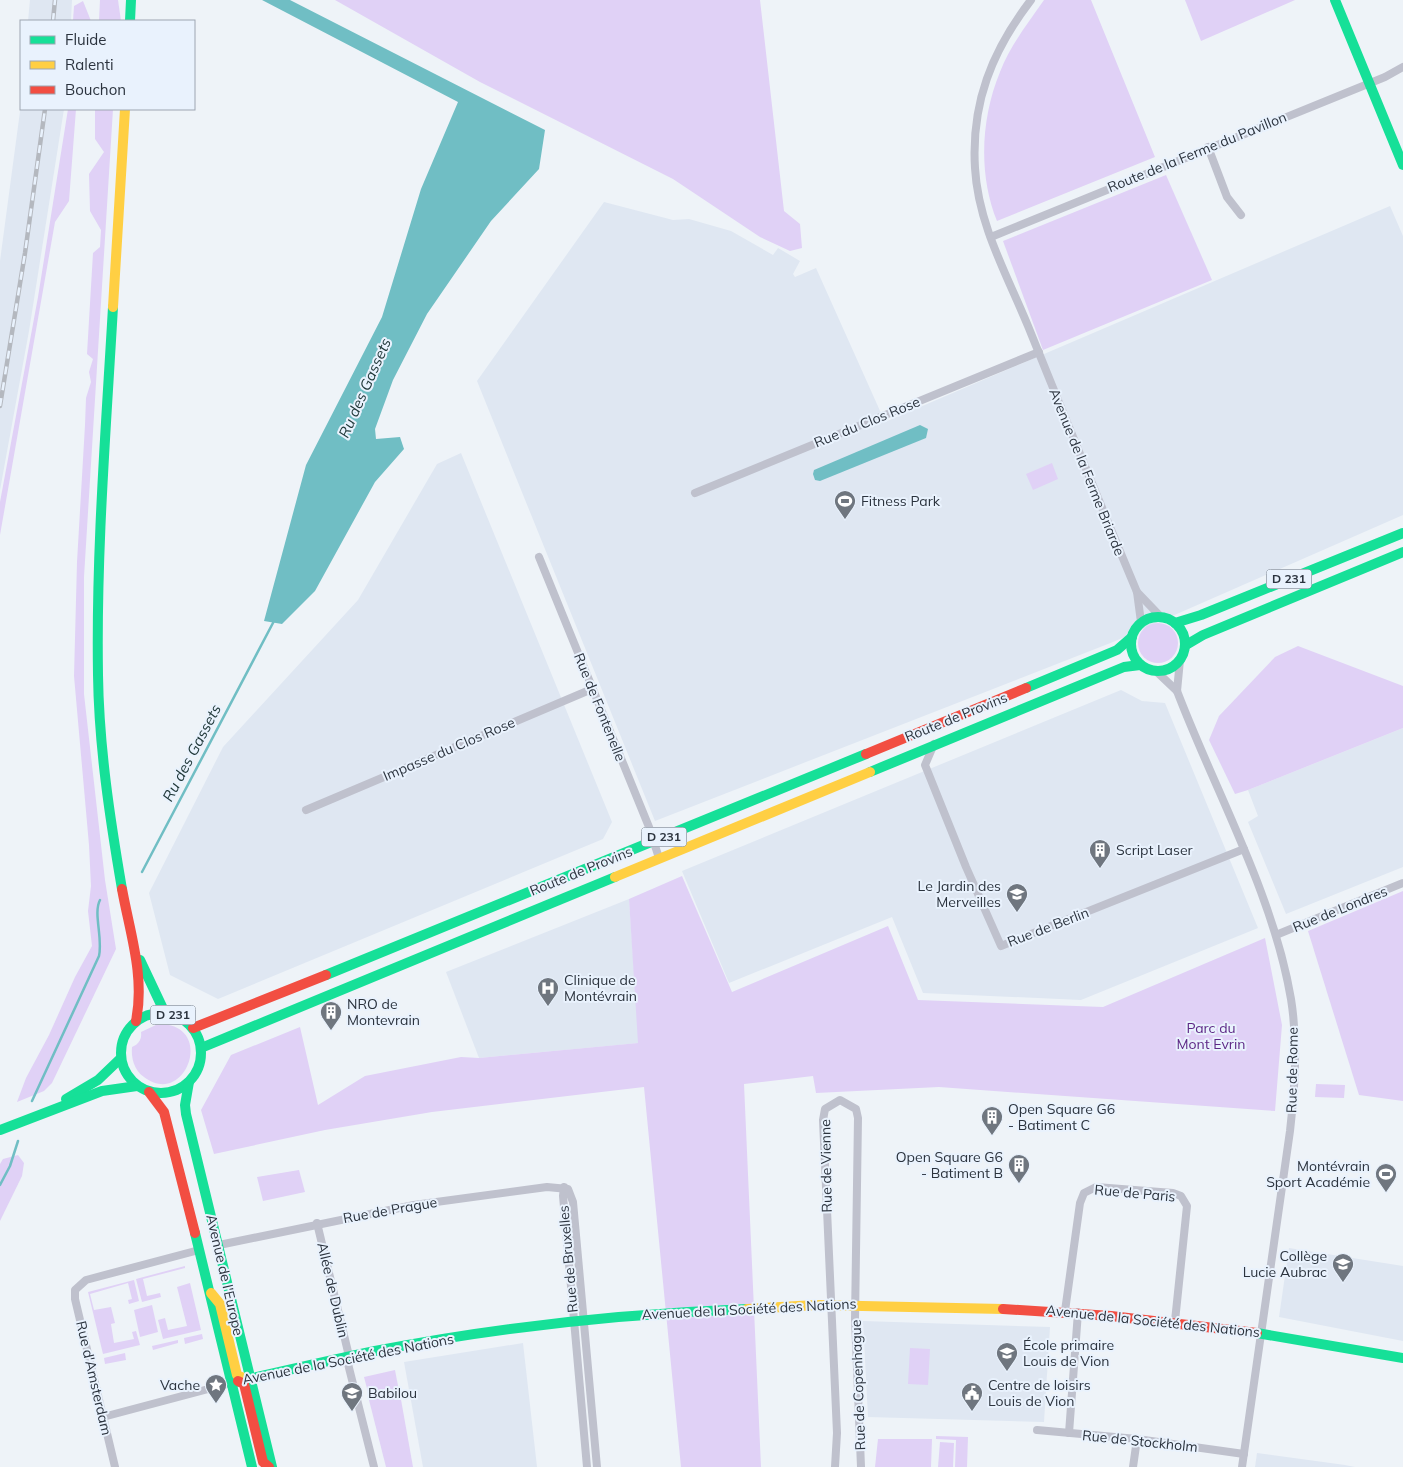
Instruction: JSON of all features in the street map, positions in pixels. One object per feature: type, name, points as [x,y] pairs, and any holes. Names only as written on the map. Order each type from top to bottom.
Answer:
[{"type":"main road","points":[[130,20],[131,0]]},
{"type":"main road","points":[[1335,0],[1403,165]]},
{"type":"main road","points":[[125,110],[101,527],[98,677],[108,805],[126,911],[136,952],[140,1001],[136,1021]]},
{"type":"main road","name":"D 231","points":[[1175,623],[1201,615],[1403,533]]},
{"type":"main road","name":"D 231","points":[[1186,645],[1203,635],[1403,552]]},
{"type":"main road","points":[[1161,617],[1175,623],[1183,632],[1186,645],[1180,660],[1175,666],[1156,672],[1140,665],[1131,649],[1132,637],[1141,622],[1148,618],[1161,617]]},
{"type":"main road","name":"Route de Provins","points":[[193,1028],[210,1023],[1104,656],[1117,650],[1132,637]]},
{"type":"main road","name":"Route de Provins","points":[[201,1048],[899,758],[1124,667],[1140,665]]},
{"type":"main road","points":[[136,952],[156,999],[165,1013]]},
{"type":"main road","name":"D 231","points":[[121,1058],[124,1037],[136,1021],[146,1016],[165,1013],[180,1018],[193,1028],[201,1048]]},
{"type":"main road","points":[[46,1112],[98,1080],[121,1058],[124,1069],[137,1086],[149,1092],[171,1092],[189,1082],[197,1072],[201,1060],[201,1048]]},
{"type":"main road","name":"Avenue de l'Europe","points":[[189,1082],[185,1104],[186,1114],[219,1245],[241,1380],[252,1467]]},
{"type":"main road","points":[[0,1130],[102,1091],[137,1086]]},
{"type":"main road","name":"Avenue de l'Europe","points":[[149,1092],[164,1112],[208,1290],[241,1380]]},
{"type":"main road","points":[[208,1290],[220,1304],[238,1375],[244,1384],[263,1462],[270,1467]]},
{"type":"main road","name":"Avenue de la Société des Nations","points":[[241,1380],[347,1356],[440,1339],[579,1320],[691,1310],[831,1304],[960,1305],[1078,1312],[1176,1321],[1261,1332],[1403,1358]]},
{"type":"street","name":"Avenue de la Ferme Briarde","points":[[1031,0],[1006,36],[989,70],[978,112],[975,168],[980,203],[991,237],[1137,592],[1141,622]]},
{"type":"street","name":"Route de la Ferme du Pavillon","points":[[991,237],[1403,68]]},
{"type":"street","points":[[1208,147],[1227,198],[1241,215]]},
{"type":"street","name":"Rue du Clos Rose","points":[[696,493],[1038,352]]},
{"type":"street","name":"Rue de Fontenelle","points":[[539,557],[654,841],[659,858]]},
{"type":"street","name":"Avenue de la Ferme Briarde","points":[[1137,592],[1161,617]]},
{"type":"street","points":[[1177,691],[1180,660]]},
{"type":"street","points":[[1156,672],[1177,691]]},
{"type":"street","name":"Impasse du Clos Rose","points":[[306,810],[592,689]]},
{"type":"street","name":"Rue de Rome","points":[[1177,691],[1244,849],[1276,935],[1291,1001],[1295,1073],[1290,1131],[1242,1467]]},
{"type":"street","points":[[899,758],[912,759],[925,765],[934,744]]},
{"type":"street","name":"Rue de Berlin","points":[[925,765],[966,867],[1001,946],[1244,849]]},
{"type":"street","name":"Rue de Londres","points":[[1276,935],[1403,883]]},
{"type":"street","name":"Rue de Vienne","points":[[831,1304],[823,1120],[825,1109],[840,1100],[856,1109],[858,1118],[855,1304]]},
{"type":"street","name":"Rue de Prague","points":[[219,1245],[414,1205],[547,1187],[564,1187]]},
{"type":"street","name":"Rue de Bruxelles","points":[[564,1187],[562,1196],[596,1467]]},
{"type":"street","name":"Rue de Paris","points":[[1064,1311],[1080,1203],[1084,1193],[1096,1187],[1163,1192],[1181,1196],[1188,1206],[1176,1321]]},
{"type":"street","name":"Allée de Dublin","points":[[317,1224],[374,1467]]},
{"type":"street","name":"Rue d'Amsterdam","points":[[115,1467],[75,1299],[75,1290],[86,1280],[199,1250]]},
{"type":"street","name":"Rue de Copenhague","points":[[831,1304],[837,1433],[835,1467]]},
{"type":"street","name":"Rue de Copenhague","points":[[855,1304],[861,1467]]},
{"type":"street","points":[[1068,1433],[1078,1312]]},
{"type":"street","name":"Rue de Bruxelles","points":[[579,1320],[587,1467]]},
{"type":"street","name":"Avenue de la Société des Nations","points":[[103,1417],[241,1380]]},
{"type":"street","name":"Rue de Stockholm","points":[[1037,1430],[1137,1439],[1244,1454]]},
{"type":"street","points":[[1133,1467],[1137,1439]]},
{"type":"shaded area","points":[[30,0],[72,0],[71,20],[28,20]]},
{"type":"shaded area","points":[[20,110],[64,110],[29,331],[0,490],[0,261]]},
{"type":"shaded area","points":[[604,202],[673,220],[689,219],[731,231],[773,255],[778,248],[800,261],[793,274],[795,277],[816,268],[885,422],[1390,206],[1403,236],[1403,515],[1113,642],[655,821],[477,381]]},
{"type":"shaded area","points":[[461,453],[612,822],[603,839],[218,999],[170,975],[149,893],[223,747],[358,600],[437,464]]},
{"type":"shaded area","points":[[1121,690],[1142,701],[1165,703],[1258,928],[1081,1000],[923,993],[892,917],[729,983],[682,871]]},
{"type":"shaded area","points":[[1403,728],[1403,867],[1286,914],[1248,822],[1258,816],[1248,790]]},
{"type":"shaded area","name":"Clinique de Montévrain","points":[[629,899],[639,1043],[479,1058],[446,972]]},
{"type":"shaded area","name":"Collège Lucie Aubrac","points":[[1289,1248],[1403,1266],[1403,1341],[1279,1317]]},
{"type":"shaded area","points":[[863,1321],[1050,1327],[1044,1422],[868,1417]]},
{"type":"shaded area","points":[[523,1343],[537,1467],[423,1467],[404,1362]]},
{"type":"shaded area","points":[[1257,1453],[1345,1465],[1355,1467],[1255,1467]]},
{"type":"green space","points":[[100,0],[118,0],[121,20],[99,20]]},
{"type":"green space","points":[[335,0],[760,0],[784,211],[800,224],[802,248],[790,251],[760,237],[673,179],[480,82]]},
{"type":"green space","points":[[1044,0],[1091,0],[1155,157],[997,221],[991,203],[985,165],[984,146],[989,108],[1000,72],[1009,53]]},
{"type":"green space","points":[[1185,0],[1295,0],[1201,41]]},
{"type":"green space","points":[[83,1],[91,20],[73,20],[74,6]]},
{"type":"green space","points":[[68,110],[76,110],[69,201],[55,222],[0,535],[0,502],[38,297]]},
{"type":"green space","points":[[95,110],[113,110],[84,577],[84,694],[105,880],[116,949],[52,1083],[44,1091],[17,1102],[26,1078],[92,946],[88,911],[91,886],[89,845],[74,676],[77,562],[86,398],[91,382],[89,372],[93,359],[87,354],[93,253],[100,247],[101,230],[90,211],[89,174],[104,152],[95,139]]},
{"type":"green space","points":[[1166,175],[1212,280],[1043,350],[1003,241]]},
{"type":"green space","points":[[1052,463],[1058,479],[1033,490],[1026,474]]},
{"type":"green space","points":[[1158,623],[1172,629],[1178,643],[1172,657],[1158,663],[1144,657],[1138,643],[1144,629]]},
{"type":"green space","points":[[1298,646],[1403,686],[1403,728],[1235,794],[1209,740],[1219,716],[1275,657]]},
{"type":"green space","name":"Parc du Mont Evrin","points":[[682,876],[732,992],[888,926],[918,1000],[1103,1007],[1265,938],[1282,1025],[1275,1111],[939,1087],[816,1093],[813,1076],[744,1084],[761,1467],[681,1467],[644,1087],[432,1112],[325,1130],[214,1154],[201,1110],[231,1055],[300,1027],[318,1105],[365,1076],[461,1057],[479,1058],[638,1043],[629,899]]},
{"type":"green space","points":[[1403,891],[1403,1101],[1359,1095],[1308,931]]},
{"type":"green space","points":[[158,1024],[176,1027],[187,1036],[191,1049],[189,1062],[182,1074],[172,1082],[159,1084],[144,1077],[138,1071],[134,1064],[132,1051],[132,1047],[140,1041],[141,1032]]},
{"type":"green space","points":[[1316,1084],[1345,1085],[1344,1098],[1315,1097]]},
{"type":"green space","points":[[18,1155],[24,1163],[22,1176],[0,1221],[0,1164],[3,1159]]},
{"type":"green space","points":[[299,1170],[305,1192],[263,1201],[257,1177]]},
{"type":"green space","points":[[185,1266],[185,1268],[143,1279],[147,1296],[160,1293],[161,1297],[142,1302],[136,1279]]},
{"type":"green space","points":[[134,1280],[139,1301],[129,1304],[128,1300],[132,1299],[128,1283],[90,1294],[94,1310],[111,1307],[115,1323],[111,1324],[114,1343],[134,1339],[132,1332],[136,1331],[140,1345],[103,1354],[88,1292]]},
{"type":"green space","points":[[190,1283],[201,1330],[163,1339],[158,1320],[165,1318],[168,1330],[187,1326],[177,1287]]},
{"type":"green space","points":[[152,1305],[158,1332],[140,1337],[134,1310]]},
{"type":"green space","points":[[202,1334],[203,1339],[185,1344],[184,1338]]},
{"type":"green space","points":[[178,1340],[178,1343],[153,1350],[152,1346]]},
{"type":"green space","points":[[910,1348],[930,1349],[928,1385],[908,1384]]},
{"type":"green space","points":[[125,1353],[126,1360],[105,1364],[104,1358]]},
{"type":"green space","points":[[395,1370],[399,1391],[369,1396],[364,1377]]},
{"type":"green space","points":[[400,1394],[413,1467],[386,1467],[369,1400]]},
{"type":"green space","points":[[936,1436],[968,1437],[967,1467],[955,1467],[956,1440],[936,1439]]},
{"type":"green space","points":[[878,1439],[932,1439],[931,1467],[875,1467]]},
{"type":"green space","points":[[940,1442],[954,1443],[953,1467],[938,1467]]},
{"type":"water","points":[[262,0],[290,0],[545,130],[539,169],[491,221],[427,314],[393,380],[375,429],[376,439],[400,437],[404,449],[375,482],[315,591],[282,624],[264,621],[306,465],[382,317],[421,189],[458,102]]},
{"type":"water","points":[[920,425],[928,429],[926,438],[820,481],[815,480],[814,470]]},
{"type":"waterway","name":"Ru des Gassets","points":[[142,872],[274,621]]},
{"type":"waterway","name":"Ru des Gassets","points":[[32,1101],[99,956],[100,941],[97,912],[100,900]]},
{"type":"waterway","name":"Ru des Gassets","points":[[0,1185],[10,1166],[18,1141]]},
{"type":"railway","points":[[53,20],[55,0]]},
{"type":"railway","points":[[0,406],[25,253],[45,110]]},
{"type":"traffic: fast","points":[[130,20],[131,0]]},
{"type":"traffic: fast","points":[[1335,0],[1403,165]]},
{"type":"traffic: fast","points":[[113,307],[100,537],[98,675],[100,729],[106,783],[122,889]]},
{"type":"traffic: fast","points":[[1175,623],[1201,615],[1403,533]]},
{"type":"traffic: fast","points":[[1186,645],[1203,635],[1403,552]]},
{"type":"traffic: fast","points":[[1153,617],[1163,617],[1173,621],[1181,629],[1185,644],[1181,659],[1173,667],[1163,671],[1153,671],[1143,667],[1135,659],[1131,649],[1131,639],[1135,629],[1143,621],[1153,617]]},
{"type":"traffic: fast","points":[[1026,688],[1117,650],[1132,637]]},
{"type":"traffic: fast","points":[[870,772],[1124,667],[1140,665]]},
{"type":"traffic: fast","points":[[326,975],[866,754]]},
{"type":"traffic: fast","points":[[201,1048],[615,877]]},
{"type":"traffic: fast","points":[[140,960],[165,1013]]},
{"type":"traffic: fast","points":[[161,1013],[176,1016],[189,1025],[198,1038],[201,1053],[198,1068],[189,1081],[176,1090],[161,1093],[146,1090],[133,1081],[124,1068],[121,1053],[124,1038],[133,1025],[146,1016],[161,1013]]},
{"type":"traffic: fast","points":[[66,1099],[98,1080],[121,1058]]},
{"type":"traffic: fast","points":[[189,1082],[185,1105],[186,1114],[272,1467]]},
{"type":"traffic: fast","points":[[0,1130],[102,1091],[137,1086]]},
{"type":"traffic: fast","points":[[195,1233],[252,1467]]},
{"type":"traffic: fast","points":[[231,1383],[375,1351],[513,1328],[653,1314],[747,1309]]},
{"type":"traffic: fast","points":[[1257,1333],[1403,1358]]},
{"type":"traffic: slow","points":[[113,307],[125,110]]},
{"type":"traffic: slow","points":[[615,877],[870,772]]},
{"type":"traffic: slow","points":[[211,1293],[220,1304],[237,1375],[246,1379]]},
{"type":"traffic: slow","points":[[747,1309],[816,1305],[1003,1309]]},
{"type":"traffic: jam","points":[[866,754],[1026,688]]},
{"type":"traffic: jam","points":[[122,889],[138,971],[139,988],[136,1021]]},
{"type":"traffic: jam","points":[[193,1028],[326,975]]},
{"type":"traffic: jam","points":[[149,1092],[164,1112],[195,1233]]},
{"type":"traffic: jam","points":[[1003,1309],[1111,1316],[1257,1333]]},
{"type":"traffic: jam","points":[[238,1381],[244,1384],[263,1462],[269,1467]]},
{"type":"place","name":"Fitness Park","points":[[845,520]]},
{"type":"place","name":"Script Laser","points":[[1100,869]]},
{"type":"place","name":"Le Jardin des Merveilles","points":[[1017,913]]},
{"type":"place","name":"Clinique de Montévrain","points":[[548,1007]]},
{"type":"place","name":"NRO de Montevrain","points":[[331,1031]]},
{"type":"place","name":"Open Square G6 - Batiment C","points":[[992,1136]]},
{"type":"place","name":"Open Square G6 - Batiment B","points":[[1019,1184]]},
{"type":"place","name":"Montévrain Sport Académie","points":[[1386,1193]]},
{"type":"place","name":"Collège Lucie Aubrac","points":[[1343,1283]]},
{"type":"place","name":"École primaire Louis de Vion","points":[[1007,1372]]},
{"type":"place","name":"Vache","points":[[216,1404]]},
{"type":"place","name":"Babilou","points":[[352,1412]]},
{"type":"place","name":"Centre de loisirs Louis de Vion","points":[[972,1412]]}]
